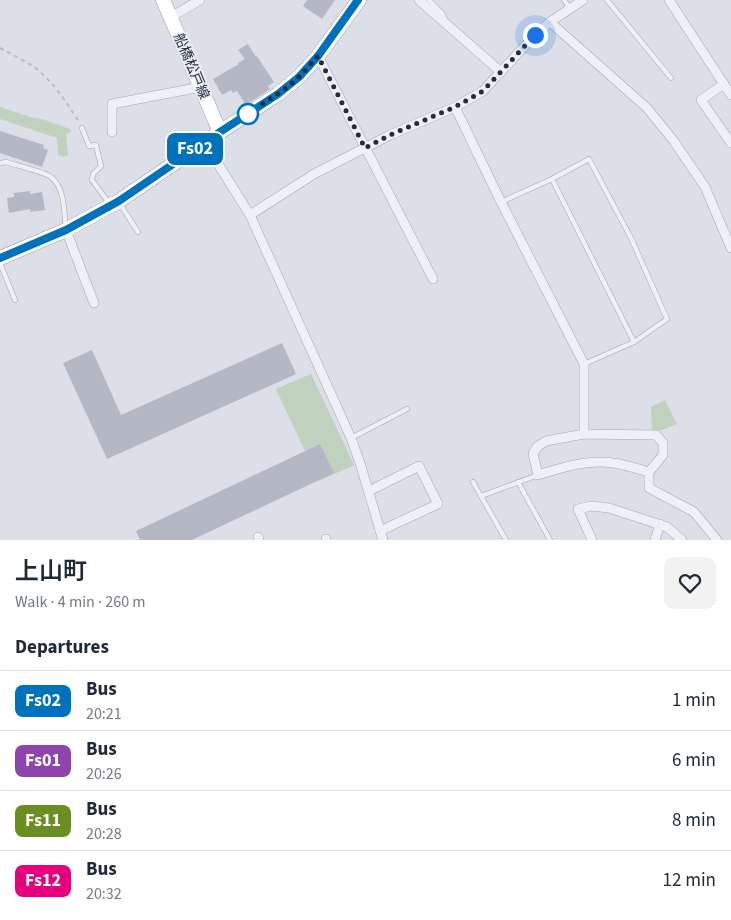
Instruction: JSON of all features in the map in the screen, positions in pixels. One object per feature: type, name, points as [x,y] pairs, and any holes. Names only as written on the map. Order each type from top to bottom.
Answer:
[{"type":"main road","name":"船橋松戸線","points":[[163,0],[220,132]]},
{"type":"main road","points":[[0,258],[66,230],[115,204],[289,86],[318,56],[358,0]]},
{"type":"street","points":[[171,17],[200,0]]},
{"type":"street","points":[[419,0],[501,72]]},
{"type":"street","points":[[250,215],[314,174],[390,135],[455,107],[483,91],[535,35],[550,22],[583,0]]},
{"type":"street","points":[[669,0],[731,95]]},
{"type":"street","points":[[550,22],[647,108],[673,140],[705,187],[731,248]]},
{"type":"street","points":[[318,56],[433,279]]},
{"type":"street","points":[[724,84],[701,100],[731,143]]},
{"type":"street","points":[[112,132],[112,104],[201,87]]},
{"type":"street","points":[[455,107],[501,202],[584,364],[584,434]]},
{"type":"street","points":[[205,143],[250,215],[360,462],[382,536],[438,504],[419,466],[369,491]]},
{"type":"street","points":[[66,230],[94,302]]},
{"type":"street","points":[[649,472],[617,463],[593,462],[570,465],[538,475],[534,454],[538,446],[546,441],[584,434],[656,435],[662,443],[663,455],[649,472],[649,488],[694,512],[717,540]]},
{"type":"street","points":[[592,540],[578,509],[591,506],[609,508],[667,527],[682,540]]},
{"type":"street","points":[[655,540],[660,524]]},
{"type":"lane","points":[[429,0],[442,13],[446,24]]},
{"type":"lane","points":[[564,0],[570,8]]},
{"type":"lane","points":[[607,0],[671,78]]},
{"type":"lane","points":[[82,128],[90,146],[96,145],[101,166],[93,174],[92,180],[94,185],[115,204],[138,232]]},
{"type":"lane","points":[[501,202],[552,179],[589,159],[631,238],[667,319],[634,342],[584,364]]},
{"type":"lane","points":[[0,163],[6,162],[50,176],[58,184],[62,194],[66,230]]},
{"type":"lane","points":[[552,179],[634,342]]},
{"type":"lane","points":[[0,263],[14,300]]},
{"type":"lane","points":[[350,438],[408,409]]},
{"type":"lane","points":[[481,496],[538,475]]},
{"type":"lane","points":[[474,482],[506,540]]},
{"type":"lane","points":[[518,482],[550,540]]},
{"type":"path","points":[[0,48],[34,68],[45,77],[60,95],[82,128]]},
{"type":"green space","points":[[0,107],[70,129],[71,132],[66,134],[68,155],[64,157],[58,155],[57,138],[0,119]]},
{"type":"green space","points":[[311,374],[354,465],[319,481],[276,389]]},
{"type":"green space","points":[[665,400],[677,424],[662,430],[652,430],[651,407]]},
{"type":"building","points":[[307,0],[335,0],[322,19],[303,6]]},
{"type":"building","points":[[248,44],[274,82],[268,86],[270,89],[246,105],[237,91],[233,93],[231,90],[222,95],[213,79],[245,59],[238,50]]},
{"type":"building","points":[[0,131],[44,145],[43,148],[48,150],[42,167],[0,153]]},
{"type":"building","points":[[30,191],[30,194],[42,192],[45,210],[31,212],[30,209],[9,213],[7,198],[14,197],[14,193]]},
{"type":"building","points":[[282,343],[296,374],[107,459],[63,363],[92,350],[121,415]]},
{"type":"building","points":[[320,444],[334,473],[192,540],[140,540],[136,531]]},
{"type":"bus line","name":"Fs02","points":[[0,258],[66,230],[119,201],[278,94],[299,77],[318,56],[358,0]]},
{"type":"route","points":[[248,114],[289,86],[318,56],[365,148],[455,107],[483,91],[535,35]]}]
